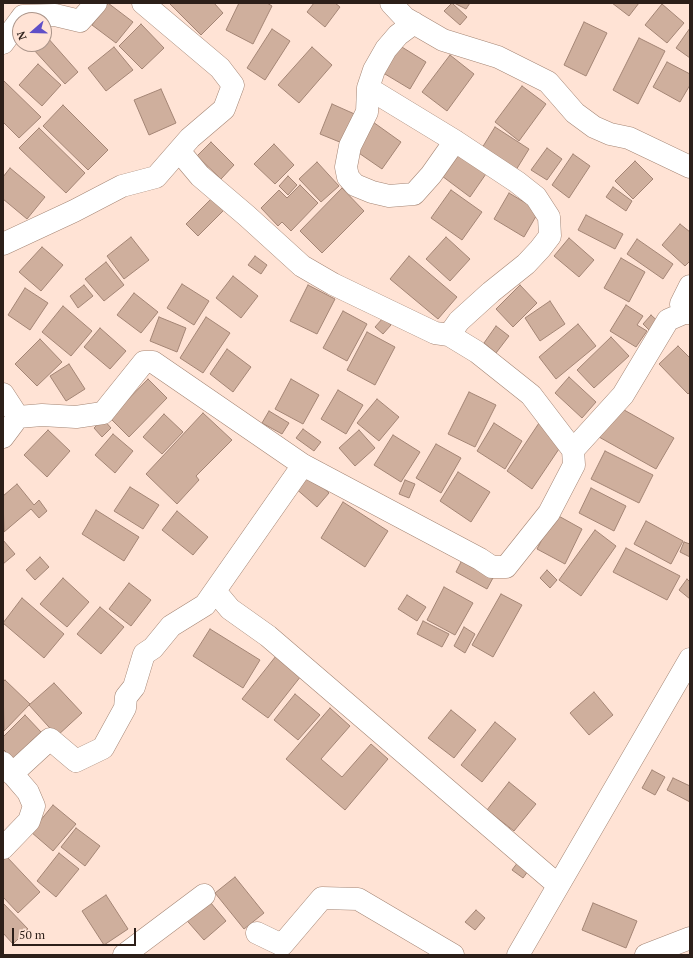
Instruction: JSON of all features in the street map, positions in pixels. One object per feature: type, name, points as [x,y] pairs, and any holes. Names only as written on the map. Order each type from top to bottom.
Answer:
[{"type":"street","points":[[52,15],[80,21],[96,3]]},
{"type":"street","points":[[3,244],[74,211],[122,186],[156,177],[190,138],[224,109],[234,85],[220,68],[143,3]]},
{"type":"street","points":[[391,3],[405,18],[443,40],[498,56],[542,79],[552,86],[575,113],[594,127],[610,134],[629,138],[690,167]]},
{"type":"street","points":[[414,23],[398,35],[386,48],[374,70],[368,88],[367,112],[350,146],[346,167],[348,176],[355,185],[388,196],[414,194],[431,175],[455,141]]},
{"type":"street","points":[[3,43],[12,31]]},
{"type":"street","points":[[368,88],[455,141],[517,182],[536,197],[549,217],[550,236],[526,264],[458,321],[449,335]]},
{"type":"street","points":[[3,437],[18,417],[42,415],[76,417],[103,413],[144,362],[153,362],[303,465],[480,558],[492,567],[506,567],[549,513],[574,465],[573,450],[531,395],[477,352],[449,335],[435,333],[333,284],[302,266],[200,176],[179,151]]},
{"type":"street","points":[[573,450],[623,395],[668,320],[687,313],[681,304],[690,286]]},
{"type":"street","points":[[3,394],[18,417]]},
{"type":"street","points":[[3,848],[29,821],[34,806],[28,792],[8,768],[50,739],[76,761],[102,748],[125,708],[126,697],[134,687],[144,654],[153,648],[171,626],[205,605],[303,465]]},
{"type":"street","points":[[216,591],[230,610],[268,636],[558,885]]},
{"type":"street","points":[[518,955],[690,659]]},
{"type":"street","points":[[124,955],[204,895]]},
{"type":"street","points":[[257,933],[282,945],[322,898],[358,899],[453,955]]},
{"type":"street","points":[[652,954],[690,938]]},
{"type":"building","points":[[108,3],[133,22],[116,43],[92,25]]},
{"type":"building","points":[[169,3],[214,3],[223,13],[201,35]]},
{"type":"building","points":[[239,3],[267,3],[272,6],[253,44],[226,30]]},
{"type":"building","points":[[314,3],[335,3],[340,7],[325,27],[307,12]]},
{"type":"building","points":[[452,3],[467,17],[460,25],[444,11]]},
{"type":"building","points":[[454,3],[470,3],[466,9]]},
{"type":"building","points":[[612,3],[639,3],[629,16]]},
{"type":"building","points":[[662,4],[684,23],[667,43],[645,25]]},
{"type":"building","points":[[584,22],[607,33],[586,76],[564,65]]},
{"type":"building","points":[[141,24],[164,48],[142,69],[119,46]]},
{"type":"building","points":[[690,28],[690,58],[676,48]]},
{"type":"building","points":[[272,29],[290,41],[265,80],[247,68]]},
{"type":"building","points":[[639,38],[665,51],[638,104],[613,90]]},
{"type":"building","points":[[52,43],[78,72],[65,84],[36,52],[52,52]]},
{"type":"building","points":[[397,44],[426,62],[410,89],[380,71]]},
{"type":"building","points":[[114,47],[133,70],[106,91],[88,68]]},
{"type":"building","points":[[312,47],[332,65],[299,103],[278,85]]},
{"type":"building","points":[[450,55],[474,74],[447,111],[422,92]]},
{"type":"building","points":[[667,62],[690,74],[690,85],[680,102],[653,87]]},
{"type":"building","points":[[38,64],[61,85],[42,106],[19,85]]},
{"type":"building","points":[[3,80],[41,117],[19,138],[3,122]]},
{"type":"building","points":[[522,86],[546,104],[519,141],[495,122]]},
{"type":"building","points":[[161,89],[176,123],[149,135],[134,100]]},
{"type":"building","points":[[332,104],[359,116],[347,145],[320,134]]},
{"type":"building","points":[[63,105],[108,150],[88,170],[43,126]]},
{"type":"building","points":[[373,122],[401,142],[382,169],[353,149]]},
{"type":"building","points":[[495,127],[529,149],[516,170],[482,148]]},
{"type":"building","points":[[39,128],[85,173],[66,193],[19,148]]},
{"type":"building","points":[[211,142],[234,165],[221,179],[197,156]]},
{"type":"building","points":[[274,144],[294,165],[275,184],[254,164]]},
{"type":"building","points":[[547,148],[562,159],[547,180],[531,170]]},
{"type":"building","points":[[460,151],[488,171],[470,197],[442,176]]},
{"type":"building","points":[[573,154],[590,166],[569,198],[552,185]]},
{"type":"building","points":[[635,161],[653,179],[633,199],[615,181]]},
{"type":"building","points":[[317,162],[339,186],[321,202],[299,179]]},
{"type":"building","points":[[10,168],[45,197],[27,219],[3,199],[3,177]]},
{"type":"building","points":[[288,176],[297,185],[288,195],[279,186]]},
{"type":"building","points":[[300,185],[318,203],[291,231],[282,222],[278,226],[261,208],[279,190],[287,198]]},
{"type":"building","points":[[613,187],[632,201],[626,211],[606,197]]},
{"type":"building","points":[[342,188],[364,211],[322,253],[300,231]]},
{"type":"building","points":[[451,190],[482,212],[462,240],[431,218]]},
{"type":"building","points":[[509,193],[539,211],[524,237],[494,219]]},
{"type":"building","points":[[212,198],[224,210],[198,236],[186,224]]},
{"type":"building","points":[[586,215],[623,234],[615,249],[578,230]]},
{"type":"building","points":[[680,224],[690,232],[690,261],[685,266],[662,245]]},
{"type":"building","points":[[131,237],[149,260],[124,279],[107,256]]},
{"type":"building","points":[[446,237],[470,259],[450,281],[426,259]]},
{"type":"building","points":[[569,238],[594,260],[579,277],[554,256]]},
{"type":"building","points":[[637,239],[673,264],[663,279],[627,254]]},
{"type":"building","points":[[42,247],[63,265],[41,291],[19,272]]},
{"type":"building","points":[[255,256],[267,265],[261,274],[248,265]]},
{"type":"building","points":[[409,256],[457,297],[438,319],[390,279]]},
{"type":"building","points":[[621,258],[645,272],[629,302],[604,288]]},
{"type":"building","points":[[106,262],[124,285],[104,301],[85,279]]},
{"type":"building","points":[[233,276],[258,296],[241,318],[216,298]]},
{"type":"building","points":[[182,284],[209,301],[194,325],[167,308]]},
{"type":"building","points":[[84,285],[93,296],[78,308],[70,296]]},
{"type":"building","points":[[308,285],[335,299],[317,334],[290,321]]},
{"type":"building","points":[[520,285],[537,303],[513,327],[496,309]]},
{"type":"building","points":[[25,288],[48,303],[30,330],[8,315]]},
{"type":"building","points":[[134,293],[158,312],[141,333],[117,315]]},
{"type":"building","points":[[550,301],[565,324],[540,341],[525,318]]},
{"type":"building","points":[[626,305],[643,316],[637,325],[647,331],[636,347],[610,331]]},
{"type":"building","points":[[63,306],[92,331],[71,356],[42,332]]},
{"type":"building","points":[[343,311],[367,324],[347,361],[323,348]]},
{"type":"building","points":[[651,315],[662,325],[653,334],[643,324]]},
{"type":"building","points":[[159,317],[186,328],[177,352],[150,341]]},
{"type":"building","points":[[206,317],[230,333],[203,373],[180,358]]},
{"type":"building","points":[[383,318],[391,325],[383,334],[375,327]]},
{"type":"building","points":[[578,324],[596,346],[556,379],[539,357]]},
{"type":"building","points":[[496,326],[509,336],[496,353],[484,343]]},
{"type":"building","points":[[100,328],[126,351],[110,369],[84,347]]},
{"type":"building","points":[[367,332],[395,347],[375,385],[347,370]]},
{"type":"building","points":[[611,337],[629,356],[594,388],[577,370]]},
{"type":"building","points":[[40,339],[62,362],[37,386],[15,364]]},
{"type":"building","points":[[678,346],[690,358],[690,392],[688,394],[659,364]]},
{"type":"building","points":[[227,349],[251,367],[233,392],[210,374]]},
{"type":"building","points":[[69,364],[85,389],[66,401],[50,376]]},
{"type":"building","points":[[569,377],[596,402],[582,418],[555,393]]},
{"type":"building","points":[[148,379],[167,398],[129,437],[110,418]]},
{"type":"building","points":[[291,379],[319,395],[303,424],[275,409]]},
{"type":"building","points":[[338,390],[363,405],[346,434],[321,419]]},
{"type":"building","points":[[469,392],[496,405],[475,447],[448,434]]},
{"type":"building","points":[[377,399],[399,417],[379,441],[357,423]]},
{"type":"building","points":[[617,406],[674,438],[656,469],[599,437]]},
{"type":"building","points":[[269,411],[289,423],[282,434],[262,423]]},
{"type":"building","points":[[203,413],[232,440],[196,476],[199,480],[177,504],[146,474]]},
{"type":"building","points":[[164,414],[183,432],[162,454],[143,437]]},
{"type":"building","points":[[103,419],[111,428],[102,437],[94,428]]},
{"type":"building","points":[[494,423],[522,441],[505,469],[477,451]]},
{"type":"building","points":[[539,423],[565,440],[532,489],[507,471]]},
{"type":"building","points":[[303,429],[321,442],[314,451],[296,438]]},
{"type":"building","points":[[48,430],[70,451],[47,477],[24,455]]},
{"type":"building","points":[[359,430],[375,448],[355,466],[339,448]]},
{"type":"building","points":[[113,434],[133,451],[115,473],[95,455]]},
{"type":"building","points":[[393,435],[420,452],[401,482],[374,465]]},
{"type":"building","points":[[436,444],[461,458],[441,493],[416,478]]},
{"type":"building","points":[[605,451],[653,475],[639,503],[591,479]]},
{"type":"building","points":[[458,472],[490,492],[471,522],[440,501]]},
{"type":"building","points":[[307,473],[329,493],[317,507],[294,487]]},
{"type":"building","points":[[405,480],[415,484],[409,498],[399,494]]},
{"type":"building","points":[[17,484],[34,505],[39,500],[47,511],[39,518],[31,509],[4,532],[3,496]]},
{"type":"building","points":[[130,487],[159,505],[143,529],[114,511]]},
{"type":"building","points":[[591,488],[626,506],[614,531],[579,513]]},
{"type":"building","points":[[343,502],[388,531],[365,567],[321,538]]},
{"type":"building","points":[[96,510],[139,537],[124,561],[82,534]]},
{"type":"building","points":[[177,511],[208,537],[193,555],[162,530]]},
{"type":"building","points":[[555,514],[582,529],[565,564],[537,549]]},
{"type":"building","points":[[646,521],[683,541],[671,564],[634,544]]},
{"type":"building","points":[[595,530],[616,546],[581,596],[559,580]]},
{"type":"building","points":[[3,540],[15,554],[3,564]]},
{"type":"building","points":[[684,542],[690,544],[690,557],[680,552]]},
{"type":"building","points":[[626,548],[680,576],[667,600],[613,572]]},
{"type":"building","points":[[40,557],[49,567],[35,580],[26,570]]},
{"type":"building","points":[[463,558],[494,576],[487,589],[456,572]]},
{"type":"building","points":[[547,570],[557,580],[550,588],[540,578]]},
{"type":"building","points":[[63,578],[89,602],[67,627],[40,604]]},
{"type":"building","points":[[687,579],[690,582],[690,599],[679,590]]},
{"type":"building","points":[[129,583],[151,600],[131,626],[109,609]]},
{"type":"building","points":[[444,587],[473,603],[455,635],[427,620]]},
{"type":"building","points":[[501,594],[522,605],[493,657],[472,645]]},
{"type":"building","points":[[407,595],[426,607],[417,621],[398,609]]},
{"type":"building","points":[[22,598],[64,634],[44,658],[3,623]]},
{"type":"building","points":[[100,607],[124,627],[101,654],[77,634]]},
{"type":"building","points":[[423,621],[449,634],[442,647],[417,634]]},
{"type":"building","points":[[464,627],[475,634],[465,653],[454,646]]},
{"type":"building","points":[[210,629],[260,660],[243,688],[193,656]]},
{"type":"building","points":[[276,656],[301,676],[268,718],[242,699]]},
{"type":"building","points":[[5,680],[30,704],[4,731],[3,682]]},
{"type":"building","points":[[54,683],[82,713],[57,736],[29,705]]},
{"type":"building","points":[[594,692],[613,715],[589,735],[570,713]]},
{"type":"building","points":[[295,694],[320,715],[298,740],[274,720]]},
{"type":"building","points":[[330,708],[350,726],[321,759],[342,777],[371,744],[388,759],[345,810],[286,759]]},
{"type":"building","points":[[451,710],[476,730],[454,758],[428,738]]},
{"type":"building","points":[[25,715],[41,732],[13,759],[3,749],[3,737]]},
{"type":"building","points":[[495,722],[516,739],[482,782],[461,765]]},
{"type":"building","points":[[652,770],[665,777],[655,795],[642,788]]},
{"type":"building","points":[[673,778],[690,786],[690,802],[667,790]]},
{"type":"building","points":[[509,782],[536,804],[514,831],[487,810]]},
{"type":"building","points":[[53,805],[76,824],[53,851],[31,832]]},
{"type":"building","points":[[76,828],[100,846],[85,866],[61,847]]},
{"type":"building","points":[[59,853],[79,869],[56,897],[37,881]]},
{"type":"building","points":[[7,857],[40,892],[18,913],[3,897],[3,860]]},
{"type":"building","points":[[518,862],[528,871],[523,878],[512,870]]},
{"type":"building","points":[[235,877],[264,913],[244,929],[215,893]]},
{"type":"building","points":[[106,895],[128,929],[104,945],[82,911]]},
{"type":"building","points":[[205,896],[226,921],[204,940],[182,915]]},
{"type":"building","points":[[3,903],[28,929],[13,944],[3,933]]},
{"type":"building","points":[[593,903],[637,921],[626,948],[582,930]]},
{"type":"building","points":[[476,910],[485,918],[475,930],[465,922]]}]
